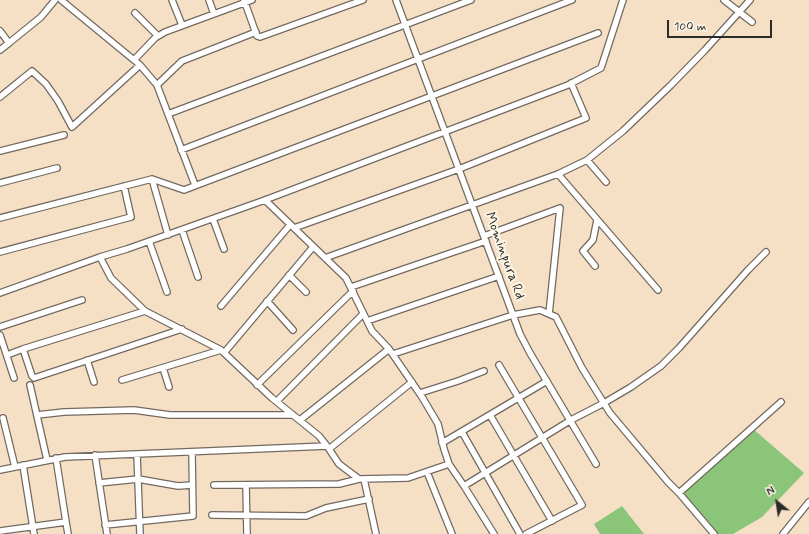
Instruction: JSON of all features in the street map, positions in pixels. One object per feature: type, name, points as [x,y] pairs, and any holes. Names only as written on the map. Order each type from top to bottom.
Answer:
[{"type":"street","points":[[0,50],[41,17],[55,0]]},
{"type":"street","points":[[61,0],[140,65],[157,85],[195,186]]},
{"type":"street","points":[[172,0],[182,25]]},
{"type":"street","points":[[209,0],[214,14]]},
{"type":"street","points":[[134,60],[158,36],[244,1],[252,0]]},
{"type":"street","points":[[244,1],[257,36],[260,37],[363,0]]},
{"type":"street","name":"Mominpura Rd","points":[[396,0],[513,315],[540,310],[549,314]]},
{"type":"street","points":[[168,114],[406,26],[471,0]]},
{"type":"street","points":[[181,150],[572,0]]},
{"type":"street","points":[[0,292],[213,219],[571,84],[601,68],[622,0]]},
{"type":"street","points":[[724,0],[752,22]]},
{"type":"street","points":[[325,258],[558,174],[587,160],[623,131],[671,85],[706,50],[750,0]]},
{"type":"street","points":[[135,13],[158,36]]},
{"type":"street","points":[[0,31],[9,43]]},
{"type":"street","points":[[157,85],[182,61],[256,32]]},
{"type":"street","points":[[0,218],[152,179],[184,190],[598,33]]},
{"type":"street","points":[[0,97],[32,71],[46,84],[58,101],[72,127],[140,65]]},
{"type":"street","points":[[221,306],[292,227],[459,169],[586,118],[571,84]]},
{"type":"street","points":[[0,151],[64,134]]},
{"type":"street","points":[[587,160],[606,182]]},
{"type":"street","points":[[0,182],[56,168]]},
{"type":"street","points":[[558,174],[658,290]]},
{"type":"street","points":[[152,179],[168,235]]},
{"type":"street","points":[[0,252],[131,217],[124,186]]},
{"type":"street","points":[[264,200],[346,278],[372,330],[391,351],[420,393],[438,424],[449,464],[494,534]]},
{"type":"street","points":[[257,384],[352,289],[560,208],[549,314],[556,317],[582,368],[604,403],[668,482],[714,534]]},
{"type":"street","points":[[213,219],[224,249]]},
{"type":"street","points":[[595,266],[583,251],[593,240],[597,220]]},
{"type":"street","points":[[182,230],[198,277]]},
{"type":"street","points":[[150,241],[167,292]]},
{"type":"street","points":[[122,380],[222,352],[267,302],[313,247]]},
{"type":"street","points":[[464,486],[571,420],[631,387],[661,366],[766,252]]},
{"type":"street","points":[[100,257],[111,278],[145,311],[182,329],[222,352],[257,384],[319,436],[339,464],[361,479],[368,499],[376,534]]},
{"type":"street","points":[[289,276],[306,292]]},
{"type":"street","points":[[367,321],[498,276]]},
{"type":"street","points":[[0,327],[82,300]]},
{"type":"street","points":[[267,302],[293,330]]},
{"type":"street","points":[[7,355],[145,311]]},
{"type":"street","points":[[277,401],[363,314]]},
{"type":"street","points":[[300,420],[391,351],[513,315],[530,354],[571,420],[596,464]]},
{"type":"street","points":[[23,349],[34,378],[182,329]]},
{"type":"street","points":[[0,335],[1,344],[7,355],[14,378]]},
{"type":"street","points":[[87,360],[94,382]]},
{"type":"street","points":[[499,365],[582,505],[534,532],[526,534]]},
{"type":"street","points":[[162,368],[170,387]]},
{"type":"street","points":[[420,393],[484,371]]},
{"type":"street","points":[[442,443],[547,381]]},
{"type":"street","points":[[0,470],[65,457],[328,448],[412,382]]},
{"type":"street","points":[[30,385],[47,460]]},
{"type":"street","points":[[679,493],[781,402]]},
{"type":"street","points":[[37,415],[64,412],[134,410],[170,415],[294,415]]},
{"type":"street","points":[[490,415],[552,521]]},
{"type":"street","points":[[3,418],[14,467]]},
{"type":"street","points":[[462,432],[520,534]]},
{"type":"street","points":[[105,525],[193,516],[192,452]]},
{"type":"street","points":[[137,454],[140,534]]},
{"type":"street","points":[[95,455],[107,534]]},
{"type":"street","points":[[56,458],[68,534]]},
{"type":"street","points":[[214,485],[339,484],[361,479],[408,478],[449,464]]},
{"type":"street","points":[[23,465],[34,534]]},
{"type":"street","points":[[427,472],[452,534]]},
{"type":"street","points":[[99,483],[138,479],[178,486],[192,485]]},
{"type":"street","points":[[246,485],[247,534]]},
{"type":"street","points":[[212,515],[306,516],[326,508],[368,499]]},
{"type":"street","points":[[783,534],[809,502]]},
{"type":"street","points":[[0,531],[66,522]]},
{"type":"green space","points":[[752,428],[804,473],[762,517],[733,534],[714,534],[679,493]]},
{"type":"green space","points":[[622,506],[644,534],[600,534],[594,524]]}]
